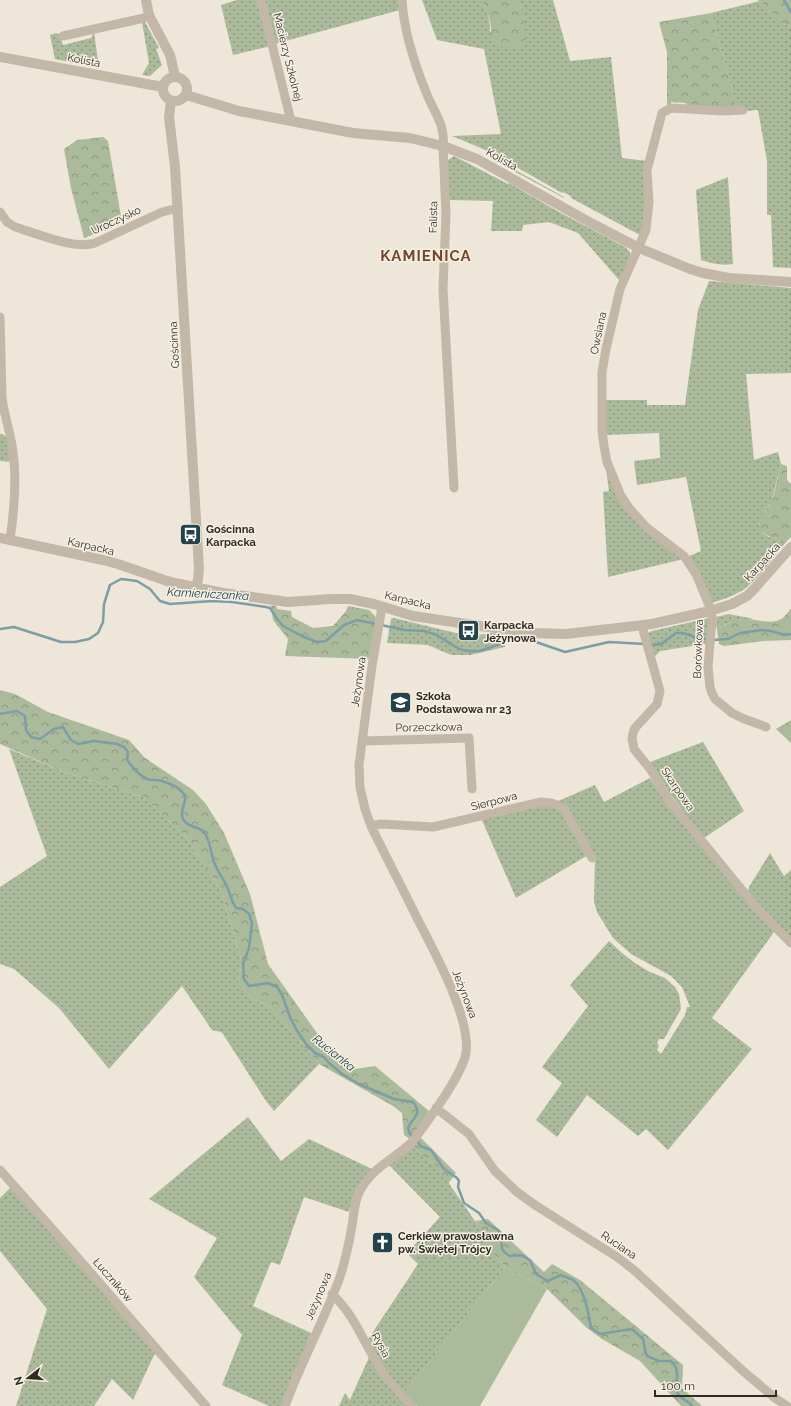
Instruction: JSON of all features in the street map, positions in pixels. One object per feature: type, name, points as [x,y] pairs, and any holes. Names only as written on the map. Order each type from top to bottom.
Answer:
[{"type":"street","points":[[146,0],[150,15],[170,55],[175,76]]},
{"type":"street","name":"Macierzy Szkolnej","points":[[261,0],[291,120]]},
{"type":"street","name":"Falista","points":[[402,0],[411,47],[426,93],[444,136],[443,146],[446,214],[443,289],[454,488]]},
{"type":"street","points":[[64,36],[144,18],[150,15]]},
{"type":"street","name":"Kolista","points":[[0,57],[163,87]]},
{"type":"street","points":[[175,76],[184,80],[188,90],[186,95],[180,100],[171,101],[164,95],[163,87],[167,79],[175,76]]},
{"type":"street","name":"Kolista","points":[[186,95],[239,111],[353,133],[410,138],[443,146],[477,159],[591,223],[639,248],[690,269],[729,278],[791,282]]},
{"type":"street","name":"Gościnna","points":[[171,101],[169,117],[178,208],[199,569],[197,588]]},
{"type":"street","name":"Owsiana","points":[[710,611],[696,574],[690,564],[677,550],[646,527],[629,508],[620,494],[607,462],[602,430],[602,372],[620,289],[646,230],[649,202],[647,170],[662,113],[671,108],[723,111],[743,110]]},
{"type":"street","name":"Uroczysko","points":[[0,212],[7,222],[15,227],[84,246],[95,243],[162,212],[178,208]]},
{"type":"street","points":[[0,317],[2,398],[13,450],[15,475],[12,528],[5,539]]},
{"type":"street","name":"Karpacka","points":[[5,539],[118,564],[170,582],[223,593],[288,602],[350,599],[413,616],[541,634],[578,634],[642,626],[710,611],[732,604],[747,596],[789,554]]},
{"type":"street","name":"Jeżynowa","points":[[285,1406],[292,1386],[340,1277],[356,1201],[360,1191],[377,1170],[405,1150],[413,1141],[454,1080],[466,1054],[464,1027],[452,991],[432,947],[371,826],[365,809],[360,780],[362,741],[371,670],[382,607]]},
{"type":"street","name":"Borówkowa","points":[[710,611],[713,622],[708,667],[710,687],[715,699],[742,718],[766,727]]},
{"type":"street","name":"Skarpowa","points":[[642,626],[660,691],[659,698],[652,711],[633,733],[632,739],[634,749],[651,770],[670,802],[756,907],[791,943]]},
{"type":"street","name":"Porzeczkowa","points":[[362,741],[469,738],[472,789]]},
{"type":"street","name":"Sierpowa","points":[[371,826],[381,824],[433,827],[541,802],[555,804],[560,805],[564,810],[592,858]]},
{"type":"street","name":"Ruciana","points":[[436,1108],[469,1134],[495,1171],[518,1192],[535,1205],[617,1257],[634,1270],[744,1371],[775,1398],[787,1406]]},
{"type":"street","name":"Łuczników","points":[[0,1170],[206,1406]]},
{"type":"street","name":"Rysia","points":[[332,1294],[345,1307],[382,1371],[392,1385],[412,1406]]},
{"type":"green space","points":[[237,0],[259,0],[271,46],[233,55],[221,5]]},
{"type":"green space","points":[[263,0],[400,0],[400,10],[274,44]]},
{"type":"green space","points":[[422,0],[481,0],[488,16],[490,32],[522,8],[519,0],[553,0],[570,61],[611,57],[622,158],[647,161],[646,209],[640,235],[488,151],[452,136],[501,134],[484,49],[437,40]]},
{"type":"green space","points":[[481,0],[519,0],[525,21],[525,42],[520,47],[501,46],[497,44],[493,38],[490,21]]},
{"type":"green space","points":[[758,0],[791,0],[791,27],[784,24]]},
{"type":"green space","points":[[760,1],[784,24],[791,27],[791,268],[773,267],[771,215],[767,215],[767,161],[758,110],[745,111],[737,108],[711,13]]},
{"type":"green space","points":[[711,13],[737,108],[687,108],[686,103],[671,102],[671,106],[667,107],[667,52],[659,22]]},
{"type":"green space","points":[[142,22],[145,22],[159,48],[156,49],[162,65],[150,76],[142,75],[149,63]]},
{"type":"green space","points":[[94,32],[99,68],[55,59],[50,35],[56,33],[60,35],[63,45],[91,38]]},
{"type":"green space","points":[[103,137],[108,141],[122,222],[111,228],[84,238],[71,188],[64,149],[77,140]]},
{"type":"green space","points":[[454,156],[508,184],[509,183],[559,212],[625,247],[630,252],[630,256],[620,281],[578,233],[549,222],[523,225],[522,231],[491,231],[493,201],[448,200],[448,160]]},
{"type":"green space","points":[[492,157],[564,197],[564,198],[491,159]]},
{"type":"green space","points":[[728,177],[733,264],[729,265],[701,260],[696,190]]},
{"type":"green space","points":[[709,281],[791,288],[791,373],[746,374],[754,460],[778,452],[781,464],[771,503],[763,513],[759,524],[763,533],[769,537],[787,541],[761,573],[743,590],[727,598],[711,603],[687,557],[701,551],[686,477],[637,485],[634,461],[660,458],[659,433],[605,435],[605,400],[647,400],[647,405],[685,405],[698,310]]},
{"type":"green space","points":[[0,434],[7,437],[9,441],[12,462],[0,461]]},
{"type":"green space","points":[[781,464],[787,466],[787,480],[791,484],[791,537],[787,541],[765,534],[761,530],[760,526],[760,520],[763,513],[773,496]]},
{"type":"green space","points":[[606,469],[619,498],[684,559],[608,577],[603,492],[609,491]]},
{"type":"green space","points":[[271,605],[276,606],[277,609],[291,611],[292,617],[313,628],[333,626],[346,611],[348,606],[369,610],[376,619],[370,659],[285,656],[288,639],[273,620]]},
{"type":"green space","points":[[791,608],[791,640],[764,641],[724,646],[719,644],[717,630],[720,627],[735,621],[751,620],[772,622],[780,620]]},
{"type":"green space","points":[[729,614],[754,619],[725,624],[717,630],[716,617]]},
{"type":"green space","points":[[394,618],[456,633],[478,636],[493,633],[505,636],[505,647],[470,655],[451,655],[428,645],[387,643],[391,619]]},
{"type":"green space","points":[[709,618],[708,646],[705,644],[660,651],[654,657],[648,633]]},
{"type":"green space","points":[[0,690],[15,694],[48,712],[129,740],[145,758],[193,790],[206,804],[224,833],[250,894],[268,964],[319,1036],[355,1069],[375,1066],[429,1111],[410,1139],[404,1135],[402,1113],[393,1106],[319,1064],[269,1006],[252,999],[238,981],[242,962],[221,891],[186,837],[143,797],[64,772],[0,744]]},
{"type":"green space","points":[[791,720],[791,743],[776,729]]},
{"type":"green space","points":[[703,742],[744,811],[704,838],[673,798],[650,762]]},
{"type":"green space","points":[[9,749],[64,772],[143,797],[186,837],[221,891],[242,962],[238,981],[252,999],[269,1006],[319,1064],[274,1111],[223,1034],[212,1030],[182,986],[109,1069],[59,1008],[14,969],[0,964],[0,887],[47,856]]},
{"type":"green space","points":[[650,778],[670,808],[774,932],[712,1018],[752,1049],[668,1150],[646,1129],[638,1136],[587,1095],[557,1137],[536,1120],[562,1083],[542,1067],[588,1006],[570,985],[609,941],[635,963],[648,971],[665,978],[675,987],[679,994],[681,1009],[664,1039],[659,1039],[657,1043],[659,1046],[657,1050],[661,1054],[685,1015],[687,1007],[690,1007],[682,987],[671,976],[631,954],[613,938],[597,912],[594,902],[595,859],[556,802],[595,785],[604,802]]},
{"type":"green space","points":[[541,804],[558,807],[588,855],[516,898],[481,818]]},
{"type":"green space","points":[[770,853],[784,876],[791,870],[791,939],[748,891]]},
{"type":"green space","points":[[248,1117],[281,1161],[309,1139],[372,1169],[357,1188],[349,1212],[304,1197],[280,1265],[271,1262],[253,1306],[311,1333],[281,1406],[269,1406],[222,1385],[242,1335],[194,1277],[217,1238],[149,1199]]},
{"type":"green space","points":[[420,1137],[456,1173],[448,1184],[436,1165],[424,1158],[413,1145]]},
{"type":"green space","points":[[413,1145],[424,1158],[436,1165],[475,1221],[493,1253],[505,1267],[404,1393],[393,1384],[367,1341],[418,1264],[407,1253],[440,1217],[389,1165]]},
{"type":"green space","points":[[11,1187],[155,1353],[133,1400],[112,1379],[94,1406],[16,1406],[47,1309],[0,1251],[0,1198]]},
{"type":"green space","points":[[488,1219],[544,1272],[552,1264],[580,1280],[683,1365],[682,1388],[702,1406],[681,1406],[640,1361],[602,1339],[587,1328],[547,1289],[505,1267],[493,1253],[475,1221]]},
{"type":"green space","points":[[505,1267],[547,1289],[480,1406],[417,1406],[404,1393]]},
{"type":"green space","points":[[370,1355],[409,1406],[339,1406],[345,1393],[350,1400]]},
{"type":"waterway","points":[[784,0],[791,12]]},
{"type":"waterway","name":"Kamieniczanka","points":[[0,629],[14,627],[61,642],[75,642],[89,639],[98,633],[103,622],[104,604],[110,585],[121,579],[137,581],[150,589],[160,601],[170,604],[212,601],[232,602],[270,608],[283,626],[317,642],[326,641],[344,625],[357,620],[405,630],[424,631],[437,635],[462,650],[470,651],[480,651],[514,639],[536,642],[565,652],[609,642],[645,644]]},
{"type":"waterway","name":"Kamieniczanka","points":[[650,645],[661,644],[676,633],[683,633],[698,638],[713,640],[728,639],[740,633],[762,630],[785,635],[791,634]]},
{"type":"waterway","name":"Rucianka","points":[[0,714],[17,711],[25,716],[26,730],[31,737],[40,739],[54,729],[63,727],[71,740],[78,744],[94,741],[117,744],[124,747],[128,752],[127,760],[141,775],[149,780],[160,780],[176,787],[181,791],[185,796],[182,812],[183,819],[188,824],[204,832],[209,841],[215,865],[226,885],[234,905],[236,908],[243,909],[249,914],[252,923],[249,948],[243,964],[244,979],[249,986],[268,983],[277,987],[282,995],[296,1029],[306,1044],[315,1053],[324,1057],[342,1074],[359,1084],[394,1099],[413,1102],[416,1106],[417,1113],[408,1128],[410,1134],[413,1136]]},
{"type":"waterway","name":"Rucianka","points":[[417,1139],[420,1146],[431,1150],[444,1169],[457,1178],[459,1181],[458,1187],[464,1203],[479,1213],[486,1223],[498,1230],[501,1234],[502,1249],[505,1253],[510,1256],[521,1255],[530,1260],[536,1274],[548,1281],[561,1275],[573,1280],[583,1295],[591,1328],[600,1334],[632,1329],[643,1339],[647,1356],[659,1361],[671,1361],[675,1365],[678,1394],[692,1406]]},
{"type":"place","name":"Gościnna Karpacka","points":[[190,535]]},
{"type":"place","name":"Karpacka Jeżynowa","points":[[469,631]]},
{"type":"place","name":"Szkoła Podstawowa nr 23","points":[[400,702]]},
{"type":"place","name":"Cerkiew prawosławna pw. Świętej Trójcy","points":[[383,1242]]},
{"type":"district","name":"KAMIENICA","points":[[426,256]]}]
